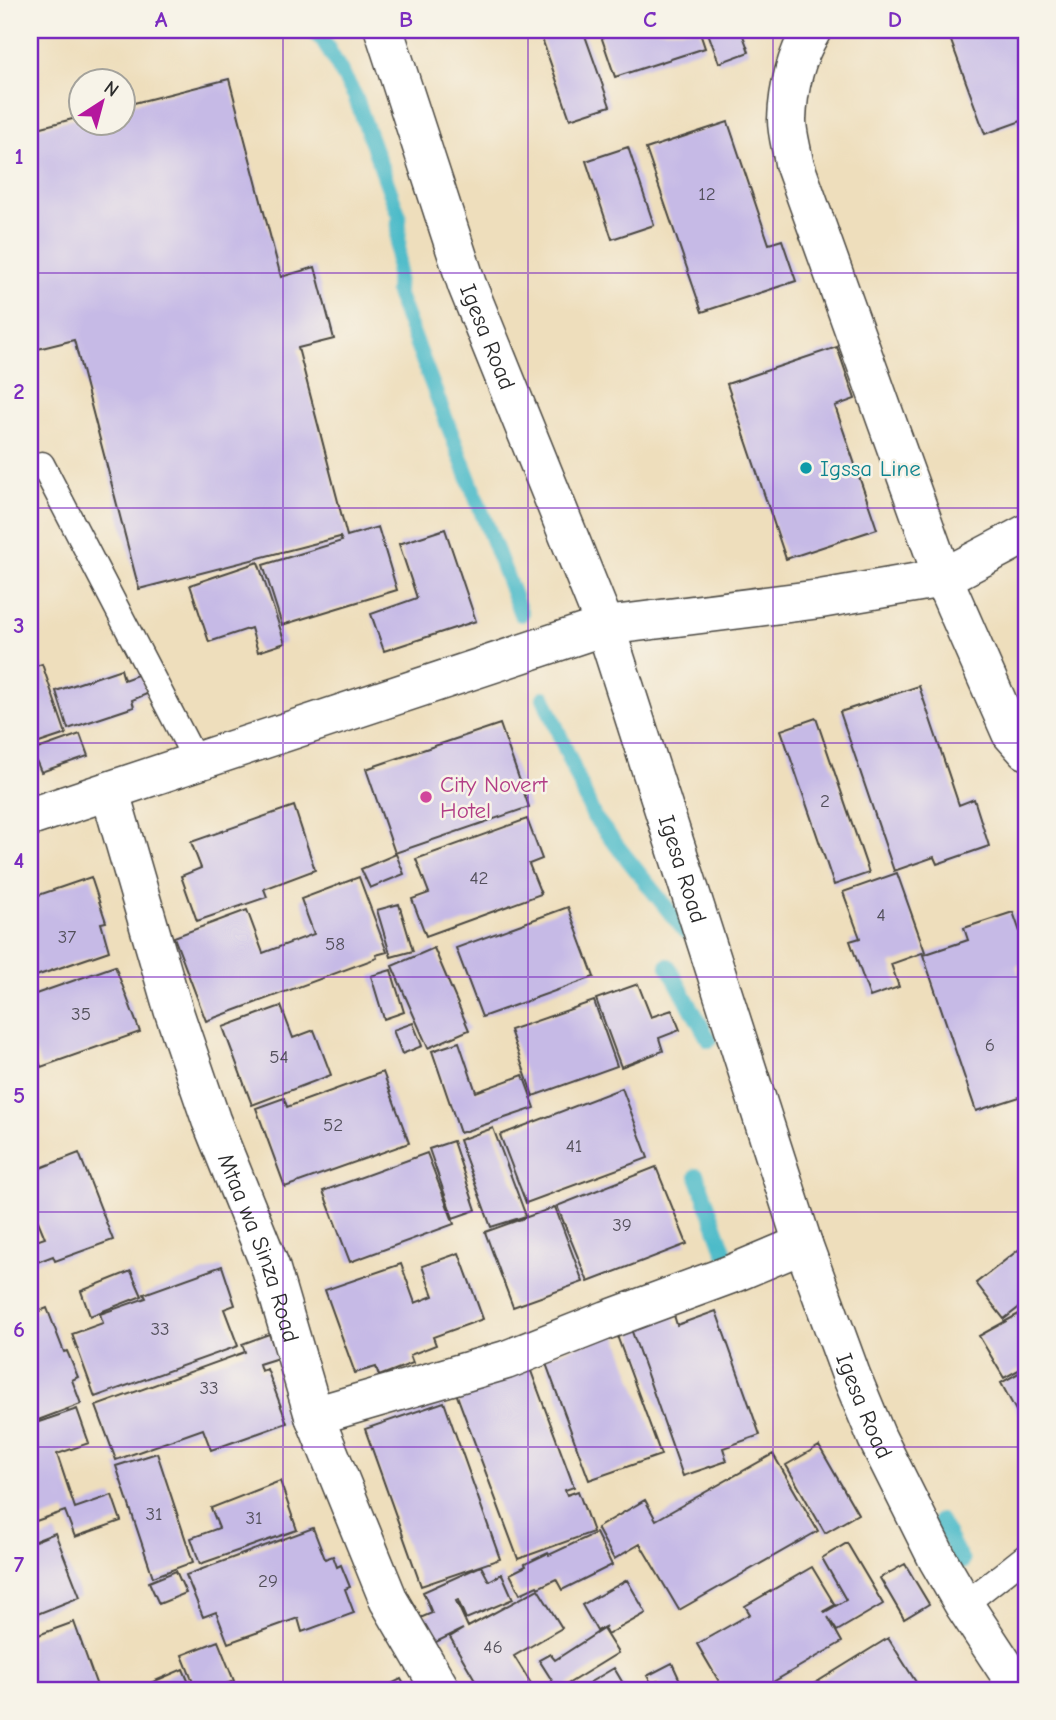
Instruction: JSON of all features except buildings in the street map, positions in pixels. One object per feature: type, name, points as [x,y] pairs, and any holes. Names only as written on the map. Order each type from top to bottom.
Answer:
[{"type":"street","name":"Igesa Road","points":[[384,30],[467,285],[605,626],[803,1244],[851,1375],[877,1438],[931,1548],[964,1605],[1020,1690]]},
{"type":"street","points":[[811,30],[791,82],[787,122],[794,163],[943,578],[1011,733],[1026,750]]},
{"type":"street","points":[[30,817],[605,626],[820,599],[943,578],[1026,534]]},
{"type":"street","name":"Mtaa wa Sinza Road","points":[[110,792],[177,1021],[211,1120],[270,1266],[314,1416],[389,1601],[441,1690]]},
{"type":"street","points":[[314,1416],[506,1360],[803,1244]]},
{"type":"lane","points":[[42,464],[197,763]]},
{"type":"lane","points":[[964,1605],[1026,1556]]},
{"type":"waterway","points":[[310,30],[323,40],[355,96],[399,216],[397,293],[521,614]]},
{"type":"waterway","points":[[544,698],[594,817],[685,931]]},
{"type":"waterway","points":[[668,966],[709,1040]]},
{"type":"waterway","points":[[697,1176],[729,1264]]},
{"type":"waterway","points":[[940,1521],[962,1562]]},
{"type":"place","name":"Igssa Line","points":[[806,468]]},
{"type":"place","name":"City Novert Hotel","points":[[426,797]]}]
